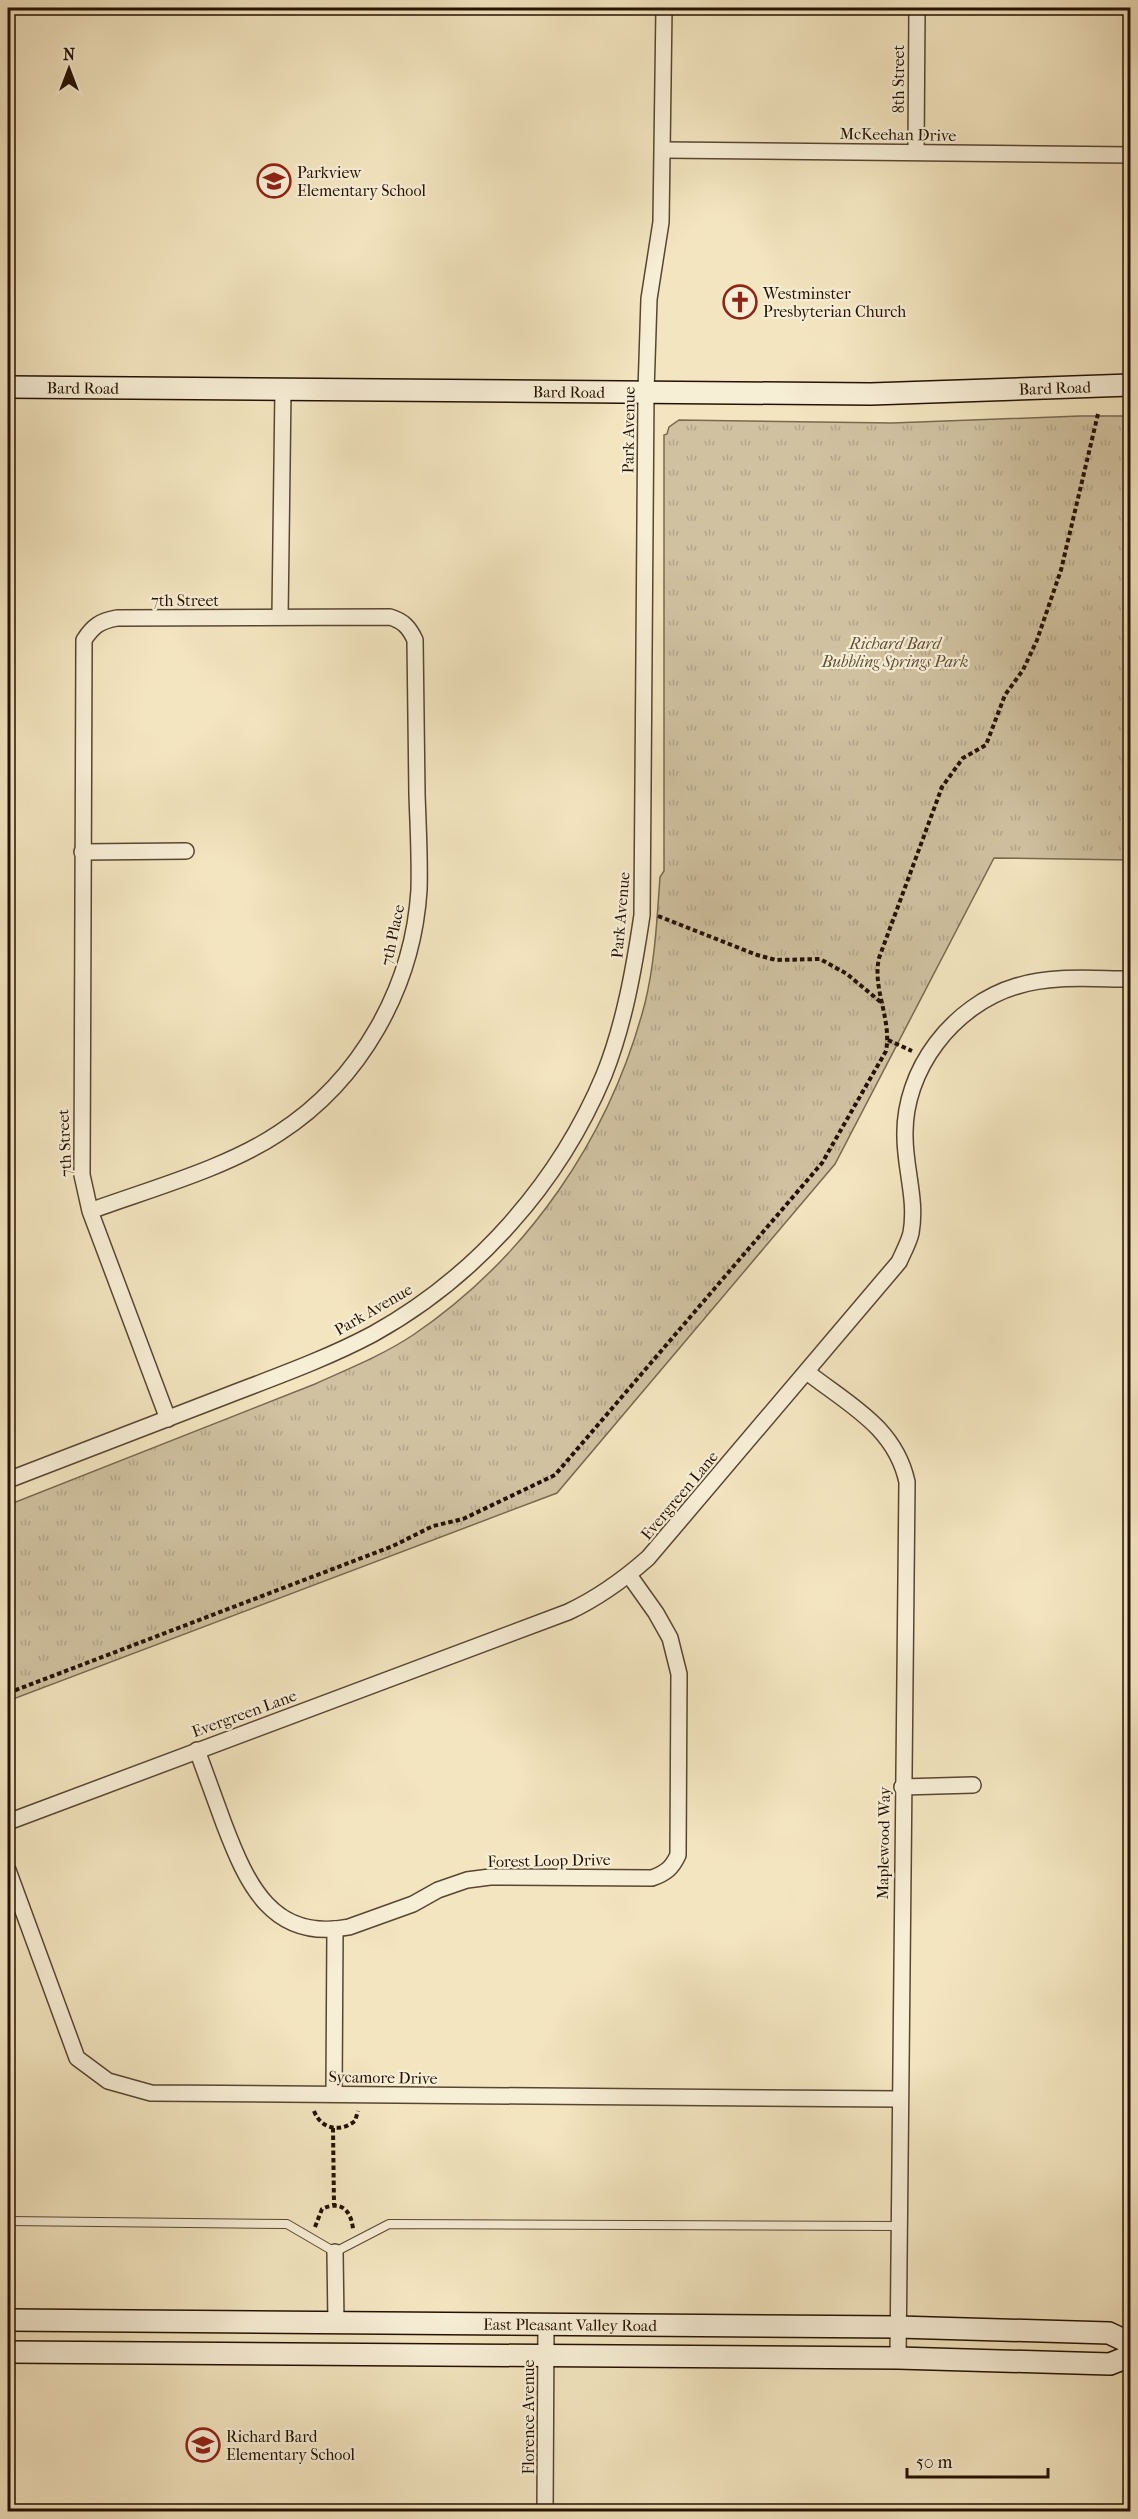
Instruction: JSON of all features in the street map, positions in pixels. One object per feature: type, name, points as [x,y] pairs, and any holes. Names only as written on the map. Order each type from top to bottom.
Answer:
[{"type":"main road","name":"Bard Road","points":[[8,387],[871,394],[1131,385]]},
{"type":"main road","name":"East Pleasant Valley Road","points":[[8,2320],[898,2327],[1109,2333],[1131,2343]]},
{"type":"main road","name":"East Pleasant Valley Road","points":[[8,2352],[898,2358],[1110,2364],[1131,2356]]},
{"type":"street","name":"Park Avenue","points":[[8,1480],[320,1360],[374,1333],[421,1303],[476,1262],[535,1194],[574,1136],[604,1075],[623,1014],[642,915],[646,391],[649,299],[661,222],[664,150],[664,8]]},
{"type":"street","name":"8th Street","points":[[916,152],[917,8]]},
{"type":"street","name":"McKeehan Drive","points":[[664,150],[1131,155]]},
{"type":"street","points":[[279,617],[283,389]]},
{"type":"street","name":"7th Street","points":[[168,1419],[90,1211],[82,1175],[80,1142],[84,640],[92,628],[103,620],[117,618],[279,617]]},
{"type":"street","name":"7th Place","points":[[90,1211],[232,1158],[278,1134],[315,1107],[366,1048],[381,1023],[405,965],[414,933],[419,889],[415,640],[410,629],[401,621],[390,617],[279,617]]},
{"type":"street","points":[[82,852],[186,851]]},
{"type":"street","name":"Evergreen Lane","points":[[8,1822],[568,1612],[595,1599],[629,1575],[648,1558],[899,1262],[911,1234],[913,1204],[905,1138],[906,1116],[912,1089],[926,1058],[954,1023],[984,1001],[1017,986],[1059,979],[1131,979]]},
{"type":"street","name":"Maplewood Way","points":[[807,1372],[884,1432],[903,1464],[907,1482],[902,1787],[898,2358]]},
{"type":"street","name":"Forest Loop Drive","points":[[196,1750],[240,1866],[256,1894],[267,1906],[291,1921],[307,1927],[335,1929],[381,1916],[466,1880],[490,1877],[652,1878],[664,1874],[673,1866],[678,1855],[679,1674],[670,1638],[656,1612],[629,1575]]},
{"type":"street","points":[[902,1787],[974,1785]]},
{"type":"street","name":"Sycamore Drive","points":[[8,1870],[77,2058],[108,2081],[151,2093],[899,2099]]},
{"type":"street","points":[[334,2094],[335,1929]]},
{"type":"street","points":[[335,2252],[336,2323]]},
{"type":"street","name":"Florence Avenue","points":[[545,2511],[546,2323]]},
{"type":"lane","points":[[8,2221],[286,2224],[335,2252],[389,2224],[900,2226]]},
{"type":"path","points":[[8,1693],[393,1546],[434,1526],[463,1519],[555,1475],[822,1163],[886,1051],[888,1040],[884,1004],[877,973],[879,958],[932,810],[954,766],[990,740],[1005,695],[1023,670],[1037,640],[1060,570],[1098,414]]},
{"type":"path","points":[[642,915],[659,916],[766,957],[820,959],[847,974],[884,1004]]},
{"type":"path","points":[[888,1040],[926,1058]]},
{"type":"path","points":[[314,2111],[319,2122],[333,2128],[349,2126],[355,2121],[358,2111]]},
{"type":"path","points":[[333,2128],[334,2205]]},
{"type":"path","points":[[314,2240],[318,2215],[322,2209],[334,2205],[345,2208],[350,2213],[355,2243]]},
{"type":"green space","name":"Richard Bard Bubbling Springs Park","points":[[1130,416],[1130,860],[994,858],[835,1164],[557,1493],[8,1701],[8,1505],[315,1384],[402,1342],[455,1304],[493,1269],[528,1231],[559,1190],[587,1146],[630,1053],[645,1003],[657,925],[660,877],[664,871],[664,435],[667,434],[669,427],[679,420],[892,423]]},
{"type":"place","name":"Parkview Elementary School","points":[[274,181]]},
{"type":"place","name":"Westminster Presbyterian Church","points":[[740,302]]},
{"type":"place","name":"Richard Bard Elementary School","points":[[203,2445]]}]
